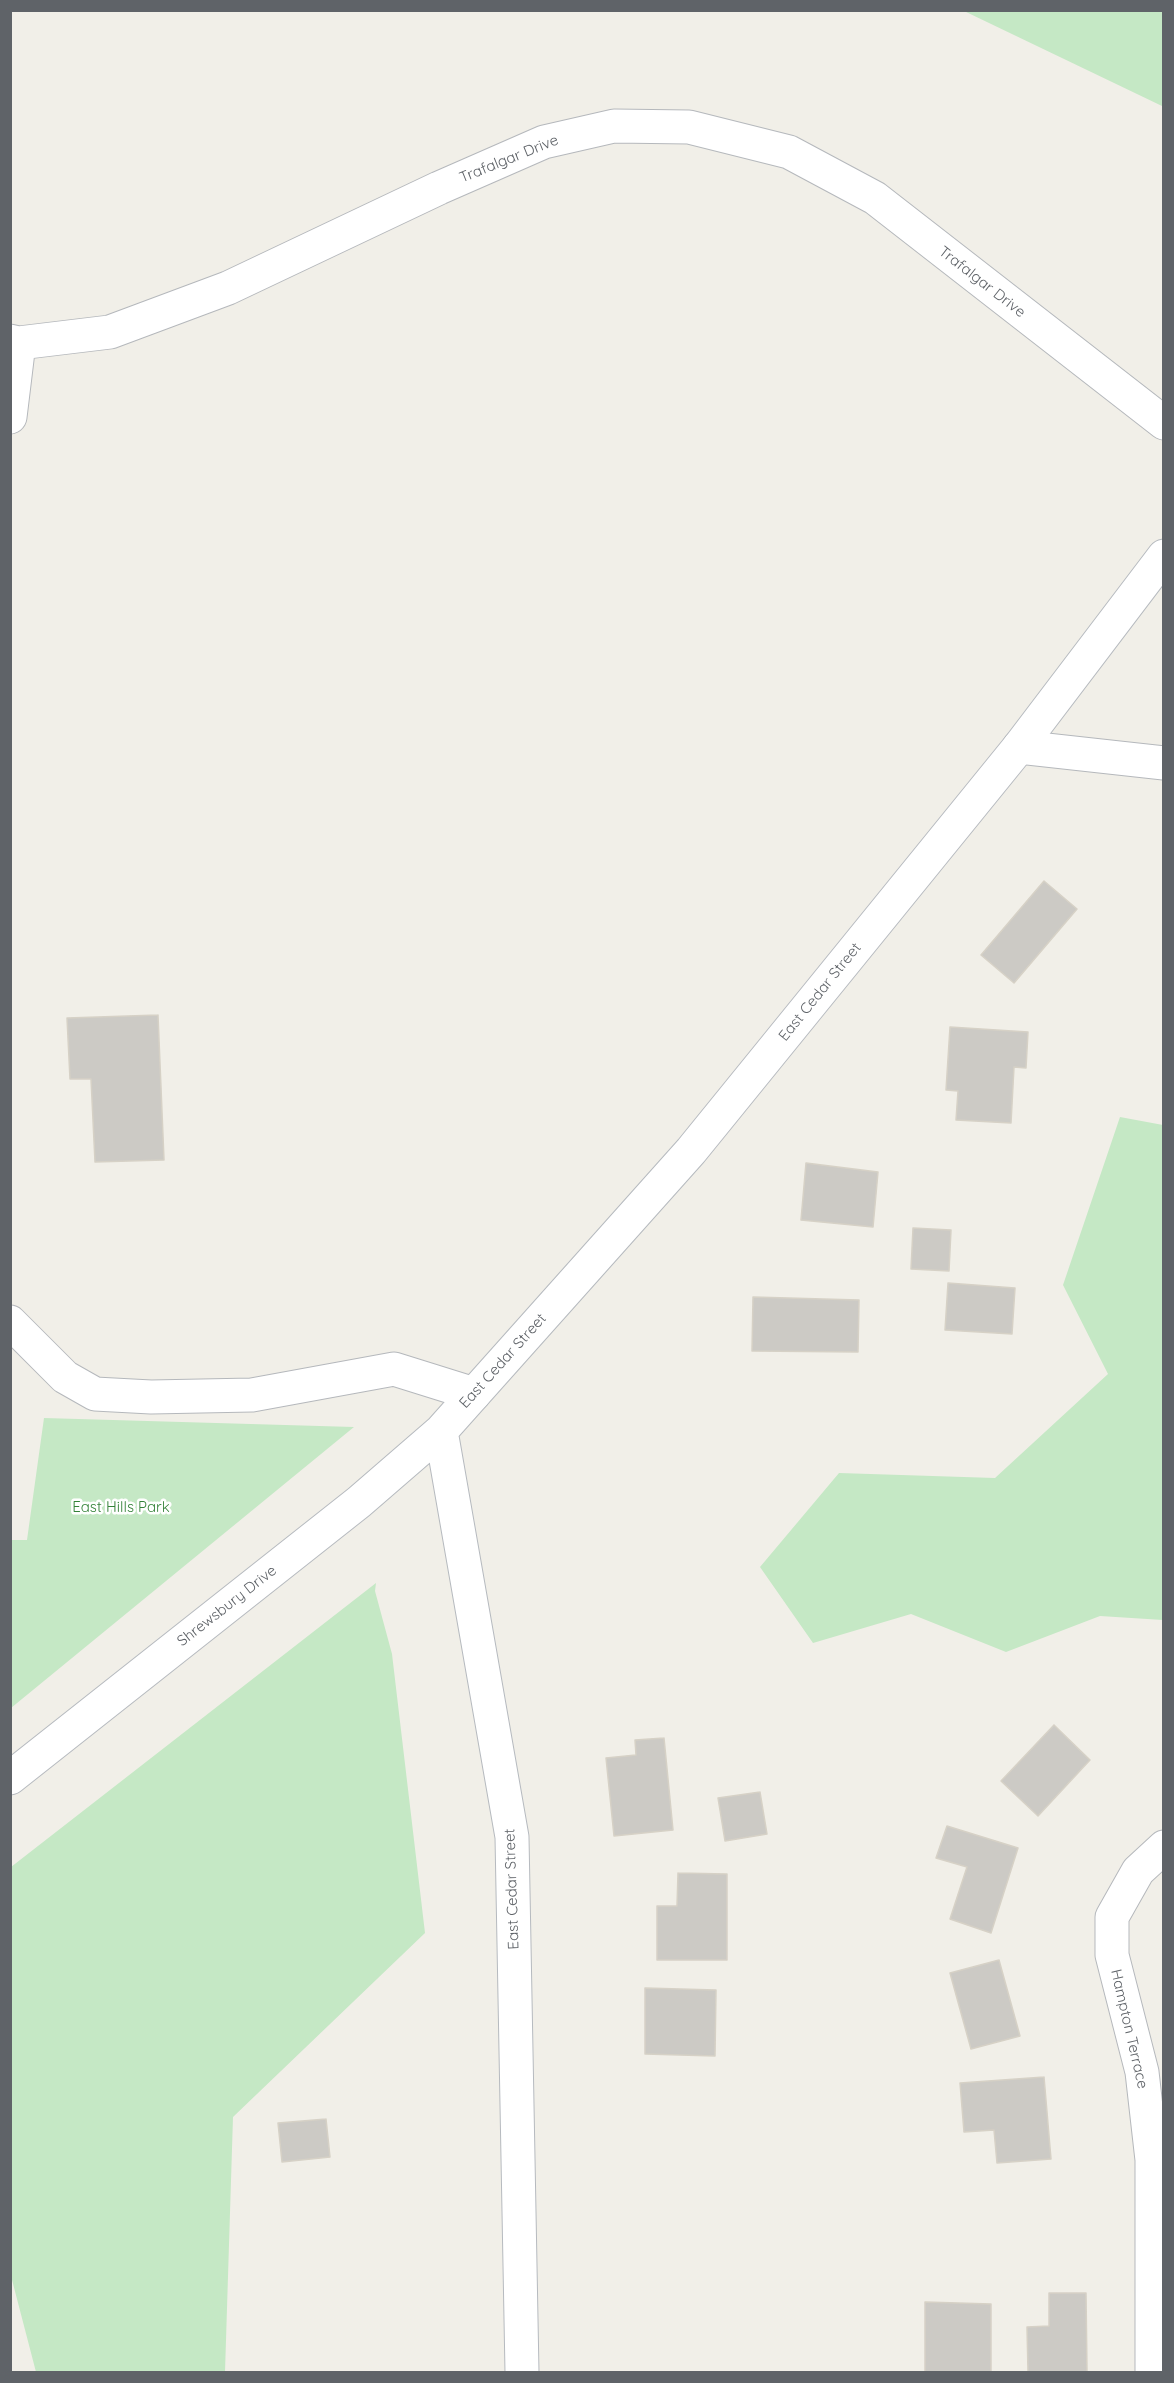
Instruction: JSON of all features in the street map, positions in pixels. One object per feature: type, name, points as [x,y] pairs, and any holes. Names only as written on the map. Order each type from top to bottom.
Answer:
[{"type":"street","name":"Trafalgar Drive","points":[[15,342],[110,332],[210,295],[544,142],[614,126],[688,127],[789,152],[875,198],[1164,423]]},
{"type":"street","points":[[10,417],[15,342]]},
{"type":"street","name":"East Cedar Street","points":[[522,2373],[512,1837],[441,1431],[691,1151],[1019,747],[1164,556]]},
{"type":"street","points":[[1019,747],[1164,763]]},
{"type":"street","points":[[10,1322],[65,1377],[95,1394],[151,1397],[252,1395],[394,1369],[474,1394]]},
{"type":"street","name":"Shrewsbury Drive","points":[[10,1778],[359,1502],[441,1431]]},
{"type":"street","name":"Hampton Terrace","points":[[1152,2373],[1152,2160],[1142,2072],[1112,1955],[1112,1917],[1138,1871],[1164,1847]]},
{"type":"green space","points":[[964,11],[1163,11],[1162,106]]},
{"type":"green space","points":[[1120,1117],[1163,1125],[1163,1620],[1100,1616],[1006,1652],[911,1614],[813,1643],[760,1567],[839,1473],[995,1478],[1108,1374],[1063,1285]]},
{"type":"green space","name":"East Hills Park","points":[[44,1418],[354,1427],[11,1708],[11,1540],[27,1540]]},
{"type":"green space","points":[[376,1583],[375,1591],[392,1654],[425,1933],[233,2117],[225,2372],[36,2372],[11,2276],[11,1867]]},
{"type":"building","points":[[1044,881],[1077,909],[1014,983],[981,955]]},
{"type":"building","points":[[158,1015],[164,1160],[95,1162],[91,1079],[70,1079],[67,1018]]},
{"type":"building","points":[[950,1027],[1028,1032],[1026,1068],[1014,1067],[1011,1123],[956,1120],[958,1091],[946,1090]]},
{"type":"building","points":[[806,1163],[878,1172],[873,1227],[801,1220]]},
{"type":"building","points":[[913,1228],[951,1230],[949,1271],[911,1269]]},
{"type":"building","points":[[948,1283],[1015,1288],[1012,1334],[945,1330]]},
{"type":"building","points":[[753,1297],[859,1300],[858,1352],[752,1351]]},
{"type":"building","points":[[1054,1725],[1090,1760],[1038,1816],[1001,1781]]},
{"type":"building","points":[[664,1738],[673,1830],[614,1836],[606,1758],[636,1755],[635,1740]]},
{"type":"building","points":[[760,1792],[767,1834],[725,1841],[718,1798]]},
{"type":"building","points":[[947,1826],[1018,1848],[991,1933],[950,1919],[967,1867],[936,1858]]},
{"type":"building","points":[[678,1873],[727,1874],[727,1960],[657,1960],[657,1906],[677,1906]]},
{"type":"building","points":[[999,1960],[1020,2036],[971,2049],[950,1973]]},
{"type":"building","points":[[645,1988],[716,1990],[715,2056],[645,2054]]},
{"type":"building","points":[[1044,2077],[1051,2159],[997,2163],[994,2130],[964,2132],[960,2083]]},
{"type":"building","points":[[326,2119],[330,2157],[282,2162],[278,2123]]},
{"type":"building","points":[[1049,2293],[1086,2293],[1087,2372],[1028,2372],[1027,2327],[1049,2326]]},
{"type":"building","points":[[925,2302],[991,2304],[991,2372],[925,2372]]}]
